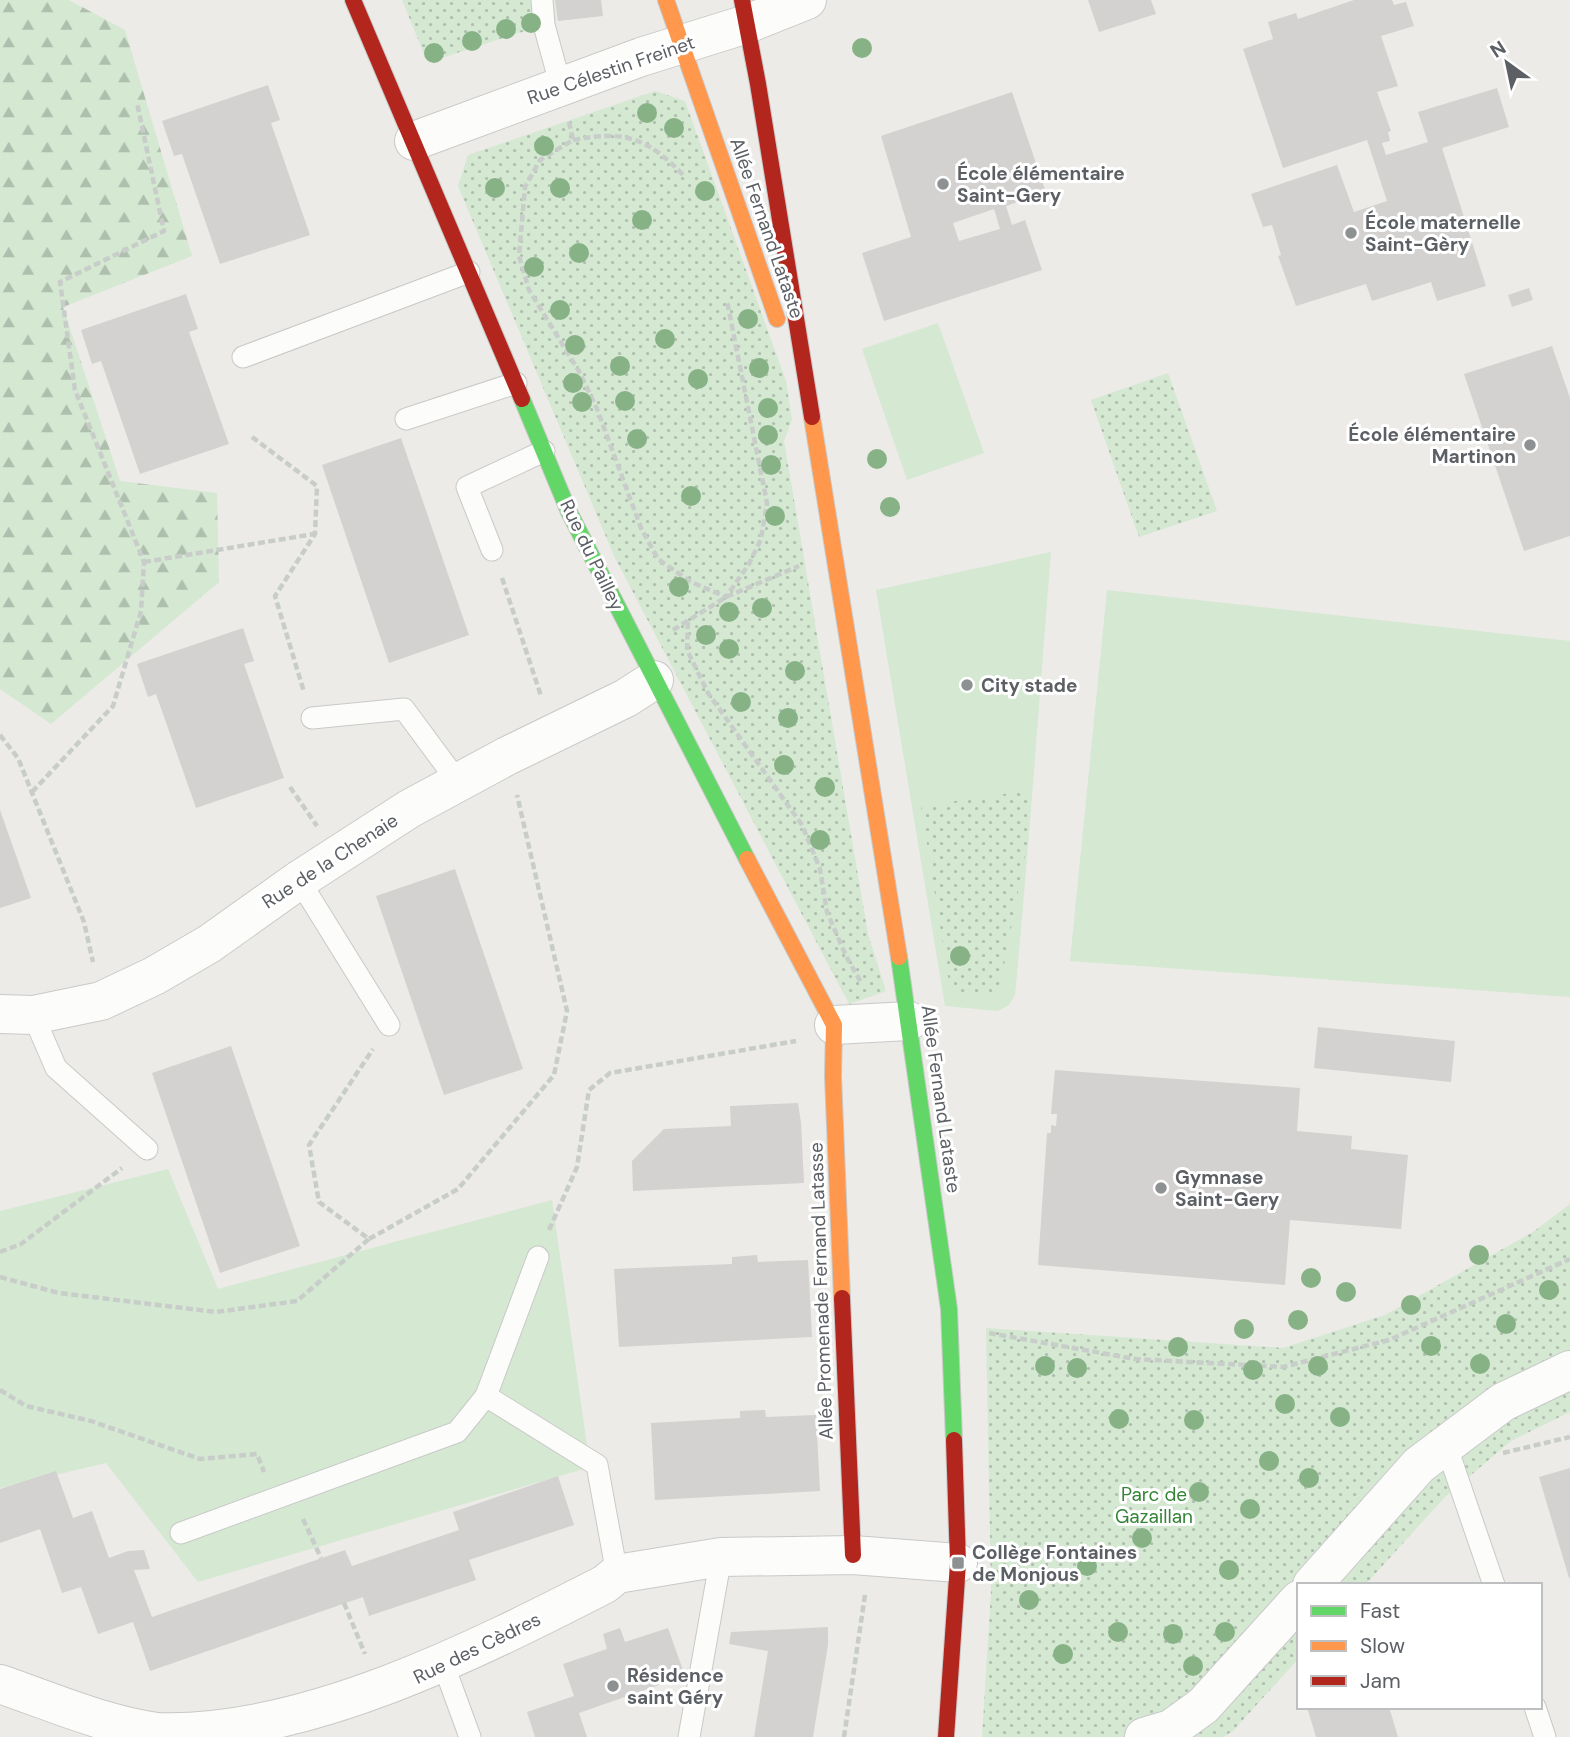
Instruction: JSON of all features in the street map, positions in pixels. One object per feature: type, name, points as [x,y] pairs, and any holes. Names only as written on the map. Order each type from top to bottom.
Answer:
[{"type":"street","name":"Rue du Pailley","points":[[353,0],[415,141],[569,512],[834,1025]]},
{"type":"street","name":"Allée Fernand Lataste","points":[[666,0],[769,291],[821,472]]},
{"type":"street","name":"Rue Célestin Freinet","points":[[415,141],[682,44],[744,12],[807,0]]},
{"type":"street","name":"Allée Fernand Lataste","points":[[744,12],[834,555],[891,1022],[950,1333],[958,1563],[946,1737]]},
{"type":"street","name":"Rue de la Chenaie","points":[[16,1015],[101,1001],[154,976],[209,944],[299,880],[409,809],[507,756],[626,698],[646,665]]},
{"type":"street","points":[[834,1025],[891,1022]]},
{"type":"street","name":"Allée Promenade Fernand Latasse","points":[[834,1025],[833,1076],[862,1555]]},
{"type":"street","points":[[1314,1583],[1419,1465],[1450,1455],[1503,1402],[1570,1370]]},
{"type":"street","name":"Rue des Cèdres","points":[[0,1684],[110,1724],[187,1736],[256,1732],[382,1695],[605,1584],[617,1574],[720,1557],[862,1555],[958,1563]]},
{"type":"street","points":[[1144,1737],[1171,1729],[1203,1706],[1297,1602]]},
{"type":"lane","points":[[542,0],[544,25],[561,87]]},
{"type":"lane","points":[[243,357],[469,271]]},
{"type":"lane","points":[[406,419],[516,383]]},
{"type":"lane","points":[[492,550],[467,487],[544,450]]},
{"type":"lane","points":[[312,718],[404,709],[458,782]]},
{"type":"lane","points":[[299,880],[389,1025]]},
{"type":"lane","points":[[16,1015],[56,1068],[147,1149]]},
{"type":"lane","points":[[181,1533],[457,1432],[486,1396],[538,1257]]},
{"type":"lane","points":[[486,1396],[597,1465],[617,1574]]},
{"type":"lane","points":[[1450,1455],[1493,1583]]},
{"type":"lane","points":[[689,1737],[720,1557]]},
{"type":"lane","points":[[444,1666],[470,1737]]},
{"type":"lane","points":[[1536,1709],[1545,1737]]},
{"type":"path","points":[[561,87],[573,139]]},
{"type":"path","points":[[32,792],[113,706],[141,611],[144,562],[75,390],[60,282],[164,231],[137,103]]},
{"type":"path","points":[[686,178],[668,159],[638,139],[605,134],[573,139],[540,160],[525,187],[519,256],[529,290],[580,373],[597,409],[641,528],[658,559],[691,582],[726,597]]},
{"type":"path","points":[[725,292],[766,503],[761,539],[749,564],[726,597]]},
{"type":"path","points":[[252,437],[317,486],[315,534],[275,596],[312,718]]},
{"type":"path","points":[[144,562],[315,534]]},
{"type":"path","points":[[492,550],[554,733]]},
{"type":"path","points":[[646,665],[688,622],[726,597],[815,559],[834,555]]},
{"type":"path","points":[[688,622],[687,650],[708,693],[802,825],[820,869],[827,912],[846,956],[864,988],[891,1022]]},
{"type":"path","points":[[0,735],[18,758],[84,922],[101,1001]]},
{"type":"path","points":[[0,1277],[59,1293],[216,1312],[297,1301],[369,1238],[458,1189],[554,1075],[567,1011],[507,756]]},
{"type":"path","points":[[369,1238],[319,1202],[309,1145],[389,1025]]},
{"type":"path","points":[[538,1257],[577,1167],[589,1090],[610,1073],[811,1039],[834,1025]]},
{"type":"path","points":[[0,1252],[21,1244],[147,1149]]},
{"type":"path","points":[[950,1333],[990,1333],[1135,1359],[1283,1367],[1389,1340],[1570,1259]]},
{"type":"path","points":[[0,1390],[26,1406],[91,1421],[200,1459],[257,1454],[321,1558]]},
{"type":"path","points":[[1450,1455],[1570,1437]]},
{"type":"path","points":[[844,1737],[862,1555]]},
{"type":"green space","points":[[0,0],[69,0],[125,30],[192,256],[63,307],[120,481],[217,493],[219,582],[51,724],[0,689]]},
{"type":"green space","points":[[402,0],[554,0],[556,21],[432,61],[424,54]]},
{"type":"green space","points":[[655,91],[685,101],[786,381],[792,420],[784,441],[868,934],[886,991],[849,1004],[615,558],[458,186],[468,155]]},
{"type":"green space","points":[[938,323],[984,453],[907,480],[862,349]]},
{"type":"green space","points":[[1168,373],[1217,511],[1139,537],[1091,400]]},
{"type":"green space","points":[[1051,552],[1015,995],[1009,1005],[998,1011],[945,1006],[876,590]]},
{"type":"green space","points":[[1107,590],[1570,641],[1570,997],[1070,961]]},
{"type":"green space","points":[[1031,790],[1028,840],[998,996],[951,995],[921,806]]},
{"type":"green space","points":[[168,1169],[218,1289],[552,1200],[589,1460],[597,1465],[198,1582],[106,1463],[0,1488],[0,1211]]},
{"type":"green space","name":"Parc de Gazaillan","points":[[1570,1204],[1570,1412],[1511,1441],[1444,1498],[1367,1583],[1297,1583],[1297,1660],[1233,1731],[1223,1737],[982,1737],[991,1591],[986,1328],[1283,1348],[1385,1315],[1533,1232]]},
{"type":"building","points":[[555,0],[601,0],[603,16],[558,21]]},
{"type":"building","points":[[1088,0],[1151,0],[1156,14],[1099,32]]},
{"type":"building","points":[[1354,0],[1392,0],[1394,5],[1406,2],[1414,26],[1381,36],[1398,86],[1377,92],[1391,131],[1388,132],[1390,141],[1382,143],[1386,155],[1428,142],[1418,112],[1497,88],[1509,127],[1442,148],[1486,286],[1437,301],[1431,282],[1372,301],[1366,284],[1296,306],[1278,256],[1281,255],[1272,225],[1263,227],[1251,194],[1337,165],[1354,212],[1387,201],[1367,140],[1283,168],[1243,49],[1273,39],[1268,22],[1296,13],[1298,19]]},
{"type":"building","points":[[268,85],[280,120],[271,123],[310,235],[220,264],[182,154],[174,156],[162,121]]},
{"type":"building","points":[[1012,92],[1046,193],[1006,206],[1012,225],[1025,220],[1042,270],[884,321],[862,253],[911,237],[881,136]],"holes":[[[994,209],[1000,229],[959,241],[953,223]]]},
{"type":"building","points":[[1529,288],[1533,300],[1512,307],[1508,295]]},
{"type":"building","points":[[186,294],[198,329],[189,332],[229,444],[140,474],[101,361],[92,364],[81,330]]},
{"type":"building","points":[[1552,346],[1570,398],[1570,536],[1524,551],[1464,374]]},
{"type":"building","points":[[401,438],[469,635],[389,663],[322,465]]},
{"type":"building","points":[[243,628],[254,661],[244,664],[284,778],[196,808],[156,694],[148,697],[137,664]]},
{"type":"building","points":[[0,810],[31,898],[0,908]]},
{"type":"building","points":[[455,869],[523,1069],[444,1095],[376,896]]},
{"type":"building","points":[[1318,1027],[1455,1041],[1451,1082],[1314,1068]]},
{"type":"building","points":[[231,1046],[300,1246],[220,1273],[152,1073]]},
{"type":"building","points":[[1055,1070],[1300,1088],[1297,1131],[1352,1136],[1351,1149],[1408,1155],[1401,1229],[1290,1220],[1285,1285],[1038,1265],[1047,1133],[1051,1133],[1051,1125],[1056,1126],[1057,1114],[1051,1114]]},
{"type":"building","points":[[798,1103],[804,1183],[633,1191],[632,1161],[664,1129],[731,1126],[730,1106]]},
{"type":"building","points":[[757,1255],[758,1262],[808,1260],[812,1337],[619,1347],[614,1269],[732,1264],[732,1257]]},
{"type":"building","points":[[765,1410],[766,1417],[816,1415],[820,1491],[655,1500],[651,1423],[740,1418],[740,1411]]},
{"type":"building","points":[[1570,1468],[1570,1578],[1569,1578],[1539,1477]]},
{"type":"building","points":[[56,1471],[73,1518],[92,1511],[109,1558],[128,1551],[144,1550],[150,1569],[134,1570],[152,1617],[345,1550],[352,1566],[459,1530],[453,1512],[558,1476],[574,1525],[469,1560],[476,1580],[369,1616],[363,1597],[150,1671],[133,1622],[98,1634],[81,1587],[62,1593],[40,1529],[0,1543],[0,1489]]},
{"type":"building","points":[[828,1627],[828,1645],[813,1737],[754,1737],[768,1651],[729,1644],[731,1632]]},
{"type":"building","name":"Résidence saint Géry","points":[[620,1628],[625,1642],[668,1628],[685,1676],[579,1713],[587,1737],[535,1737],[527,1712],[574,1696],[563,1664],[607,1649],[603,1634]]},
{"type":"building","points":[[1308,1709],[1390,1709],[1398,1737],[1316,1737]]},
{"type":"traffic: fast","points":[[522,399],[569,512],[747,859]]},
{"type":"traffic: fast","points":[[899,957],[949,1309],[954,1440]]},
{"type":"traffic: slow","points":[[666,0],[777,319]]},
{"type":"traffic: slow","points":[[812,417],[899,957]]},
{"type":"traffic: slow","points":[[747,859],[834,1025],[833,1076],[842,1298]]},
{"type":"traffic: jam","points":[[353,0],[522,399]]},
{"type":"traffic: jam","points":[[742,0],[812,417]]},
{"type":"traffic: jam","points":[[842,1298],[853,1555]]},
{"type":"traffic: jam","points":[[946,1737],[958,1563],[954,1440]]},
{"type":"place","name":"École élémentaire Saint-Gery","points":[[943,184]]},
{"type":"place","name":"École maternelle Saint-Gèry","points":[[1351,233]]},
{"type":"place","name":"École élémentaire Martinon","points":[[1530,445]]},
{"type":"place","name":"City stade","points":[[967,685]]},
{"type":"place","name":"Gymnase Saint-Gery","points":[[1161,1188]]},
{"type":"place","name":"Collège Fontaines de Monjous","points":[[958,1563]]},
{"type":"place","name":"Résidence saint Géry","points":[[613,1686]]}]
